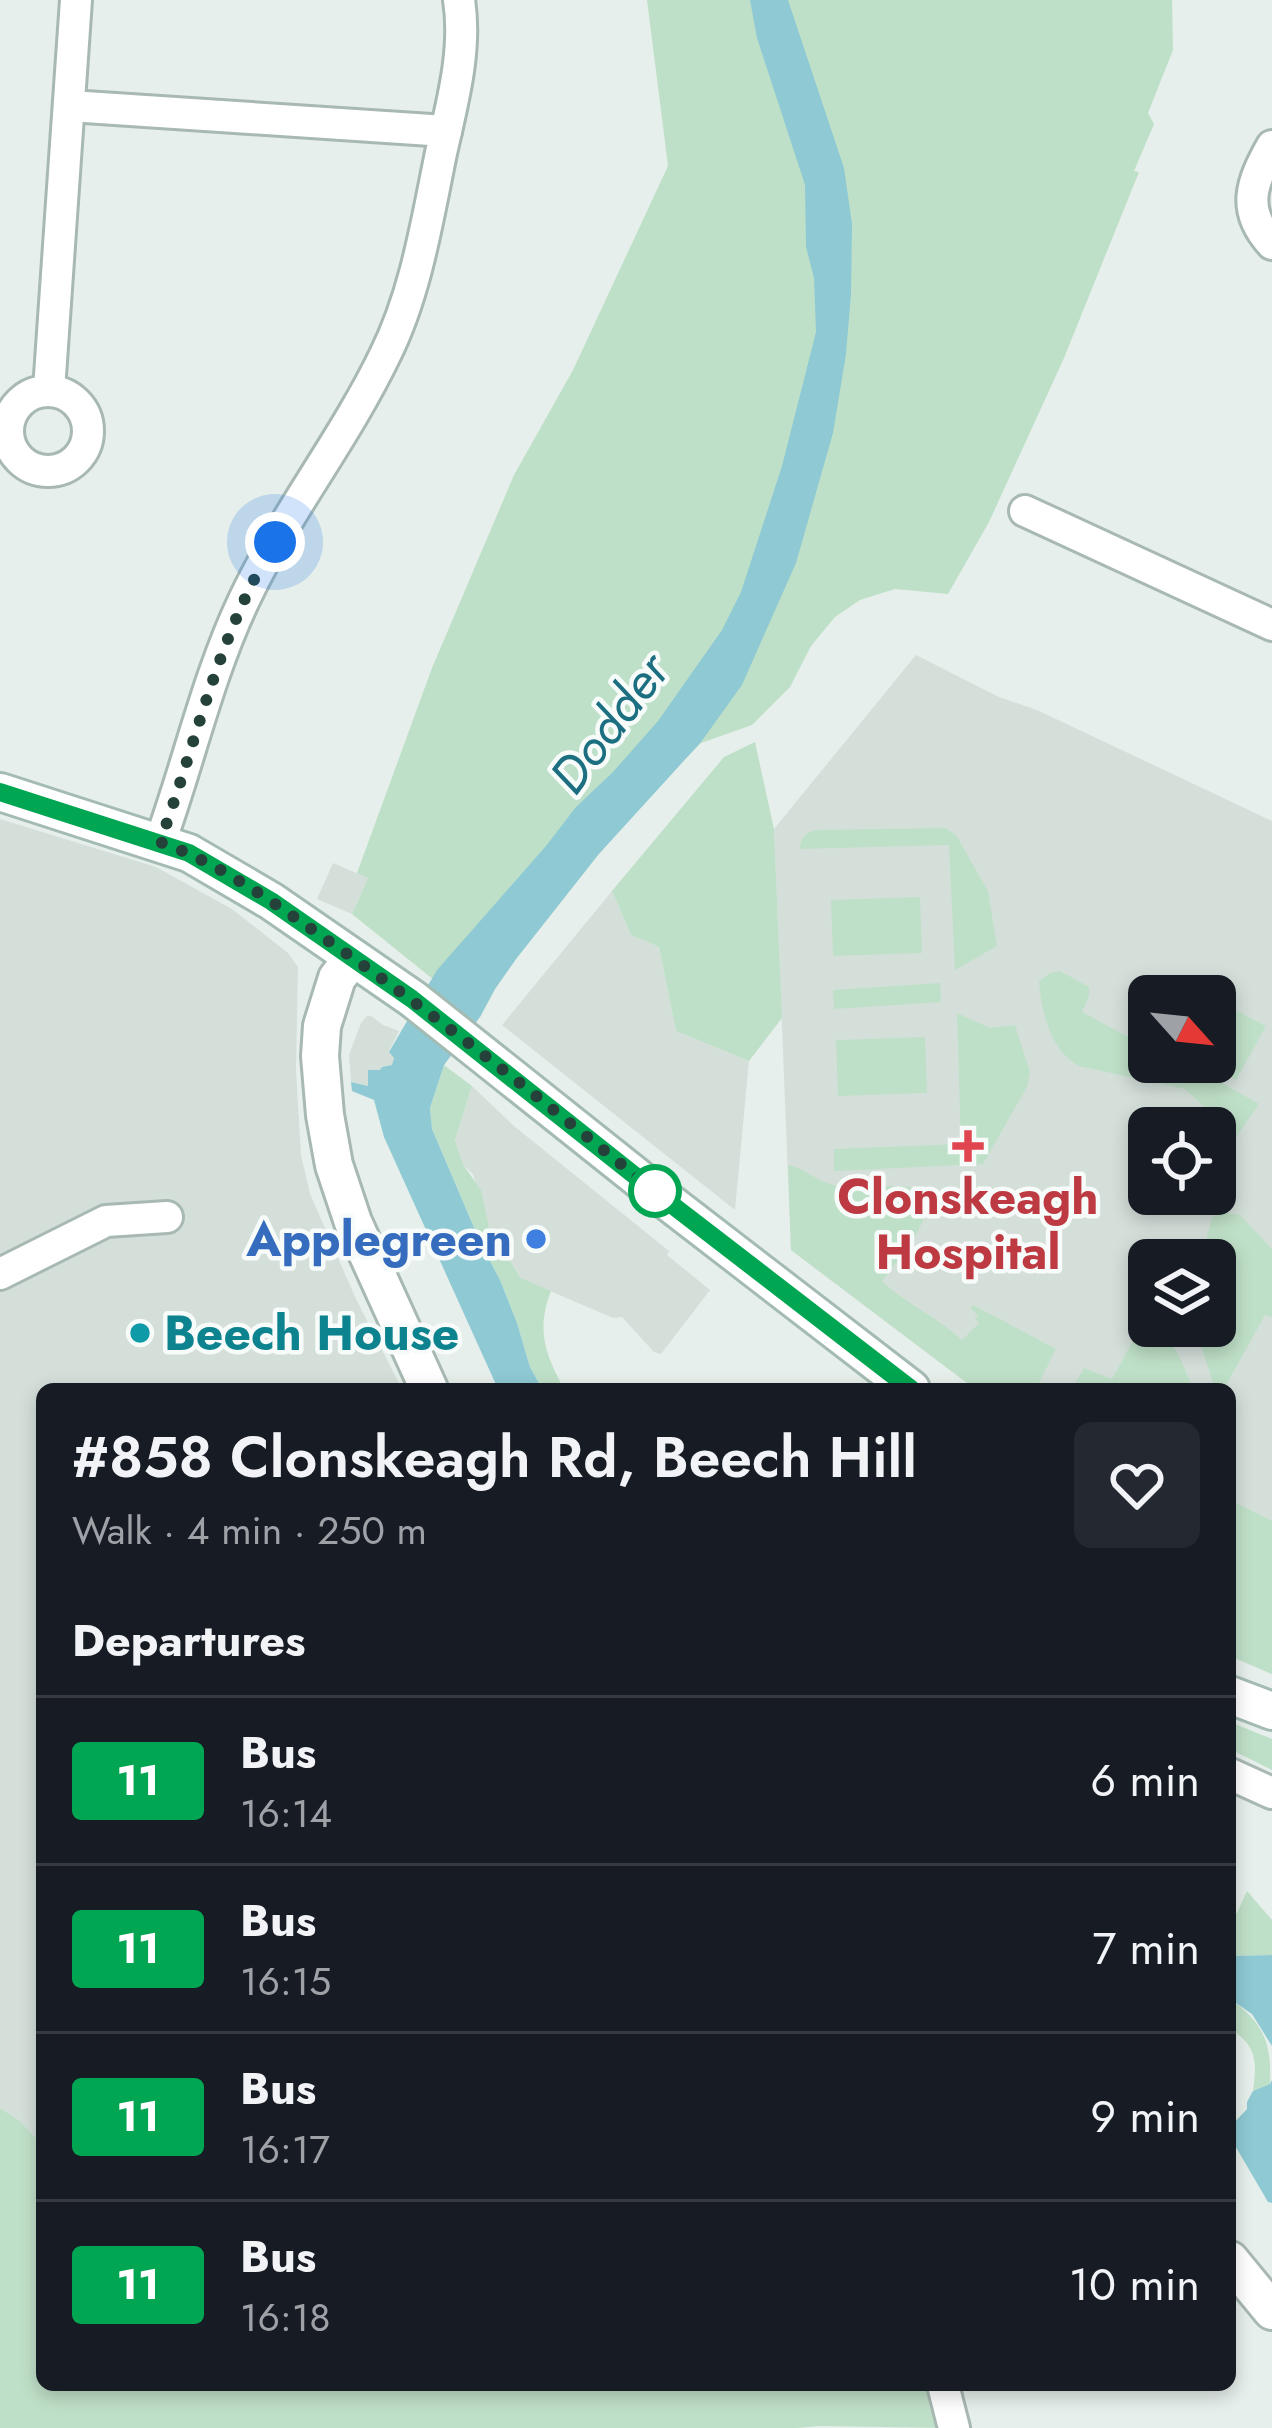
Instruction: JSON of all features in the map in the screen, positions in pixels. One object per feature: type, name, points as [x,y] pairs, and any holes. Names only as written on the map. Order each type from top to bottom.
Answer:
[{"type":"main road","points":[[0,791],[160,842],[230,875],[412,999],[903,1383]]},
{"type":"main road","points":[[353,958],[337,978],[322,1027],[325,1115],[334,1165],[353,1222],[426,1383]]},
{"type":"main road","points":[[1236,1697],[1272,1712]]},
{"type":"main road","points":[[1236,2267],[1272,2311]]},
{"type":"street","points":[[50,390],[76,0]]},
{"type":"street","points":[[160,842],[209,688],[241,606],[263,560],[378,368],[402,316],[457,74],[459,0]]},
{"type":"street","points":[[70,106],[446,131]]},
{"type":"street","points":[[1272,146],[1257,172],[1251,202],[1257,227],[1272,244]]},
{"type":"street","points":[[1025,511],[1272,625]]},
{"type":"street","points":[[0,1274],[106,1221],[167,1217]]},
{"type":"street","points":[[1236,1777],[1272,1793]]},
{"type":"street","points":[[945,2391],[954,2428]]},
{"type":"shaded area","name":"Clonskeagh Hospital","points":[[916,655],[1272,821],[1272,1674],[1236,1659],[1236,1383],[967,1383],[791,1250],[774,829]]},
{"type":"shaded area","points":[[0,819],[156,867],[232,909],[288,953],[298,967],[296,1070],[301,1155],[310,1194],[399,1383],[36,1383],[36,2138],[0,2108]]},
{"type":"shaded area","points":[[333,863],[368,878],[352,914],[317,899]]},
{"type":"shaded area","points":[[612,891],[631,935],[659,947],[676,1031],[749,1061],[735,1210],[502,1025]]},
{"type":"shaded area","points":[[367,1016],[399,1031],[389,1051],[392,1065],[382,1067],[369,1086],[351,1082],[349,1055]]},
{"type":"shaded area","points":[[472,1086],[710,1290],[661,1354],[622,1317],[613,1318],[522,1279],[489,1227],[473,1174],[464,1166],[455,1140]]},
{"type":"green space","points":[[647,0],[1172,0],[1173,50],[1148,113],[1154,124],[1134,171],[1139,172],[1064,358],[989,522],[948,594],[895,589],[860,600],[835,617],[811,646],[790,687],[752,725],[701,743],[656,788],[516,959],[480,1017],[352,914],[368,878],[357,873],[432,668],[514,475],[573,370],[668,166]]},
{"type":"green space","points":[[755,742],[774,829],[782,1018],[749,1061],[676,1031],[659,947],[631,935],[612,891],[724,757]]},
{"type":"green space","points":[[946,828],[956,835],[988,891],[997,946],[955,970],[949,845],[800,849],[804,836],[816,830]]},
{"type":"green space","points":[[920,897],[922,953],[833,956],[831,900]]},
{"type":"green space","points":[[1060,971],[1089,987],[1082,1012],[1128,1037],[1128,1077],[1079,1066],[1061,1051],[1049,1030],[1040,993],[1039,981]]},
{"type":"green space","points":[[940,983],[941,1002],[834,1009],[833,990]]},
{"type":"green space","points":[[1236,1011],[1266,1026],[1236,1080]]},
{"type":"green space","points":[[957,1013],[990,1028],[1015,1025],[1030,1072],[1027,1087],[983,1164],[834,1171],[834,1149],[961,1144]]},
{"type":"green space","points":[[925,1037],[927,1093],[838,1096],[836,1040]]},
{"type":"green space","points":[[444,1065],[472,1086],[455,1140],[464,1166],[481,1190],[489,1227],[521,1278],[551,1291],[544,1318],[545,1342],[561,1383],[539,1383],[530,1367],[500,1280],[432,1129],[430,1108]]},
{"type":"green space","points":[[1157,1083],[1222,1083],[1259,1104],[1236,1136],[1236,1107],[1205,1107],[1185,1089]]},
{"type":"green space","points":[[788,1165],[834,1185],[920,1189],[929,1201],[922,1223],[882,1281],[962,1340],[979,1323],[973,1305],[1056,1349],[1039,1383],[967,1383],[791,1250]]},
{"type":"green space","points":[[1236,1214],[1272,1249],[1272,1317],[1265,1315],[1227,1383],[1213,1383],[1202,1347],[1236,1347],[1236,1239],[1206,1239],[1212,1217]]},
{"type":"green space","points":[[1130,1347],[1172,1347],[1190,1383],[1075,1383],[1084,1368],[1112,1379]]},
{"type":"green space","points":[[1236,1503],[1272,1521],[1272,1674],[1236,1659]]},
{"type":"green space","points":[[1236,1724],[1272,1739],[1272,1770],[1236,1752]]},
{"type":"green space","points":[[1247,1891],[1272,1920],[1272,1955],[1236,1956],[1237,1913]]},
{"type":"green space","points":[[1236,2004],[1258,2025],[1267,2045],[1270,2084],[1253,2091],[1253,2055],[1236,2034]]},
{"type":"green space","points":[[0,2108],[36,2138],[36,2391],[938,2391],[947,2428],[819,2426],[0,2428]]},
{"type":"water","points":[[750,0],[788,0],[844,168],[852,224],[851,294],[833,433],[796,563],[742,685],[701,742],[598,855],[516,959],[444,1065],[430,1108],[432,1129],[500,1280],[539,1383],[495,1383],[384,1137],[374,1100],[352,1091],[351,1082],[368,1086],[368,1070],[392,1065],[389,1052],[437,970],[576,807],[658,721],[722,630],[741,592],[782,466],[816,332],[814,278],[806,247],[805,185],[757,38]]},
{"type":"water","points":[[1272,1955],[1272,2046],[1252,2014],[1236,2003],[1236,1956]]},
{"type":"water","points":[[1272,2080],[1272,2203],[1236,2147],[1236,2121],[1247,2109],[1253,2091]]},
{"type":"bus line","name":"11","points":[[0,792],[189,853],[271,901],[412,999],[903,1383]]},
{"type":"place","name":"Clonskeagh Hospital","points":[[968,1146]]},
{"type":"place","name":"Applegreen","points":[[536,1239]]},
{"type":"place","name":"Beech House","points":[[140,1333]]},
{"type":"route","points":[[275,542],[241,606],[209,688],[160,842],[230,875],[412,999],[658,1194],[655,1191]]},
{"type":"water label","name":"Dodder","points":[[609,723]]}]
